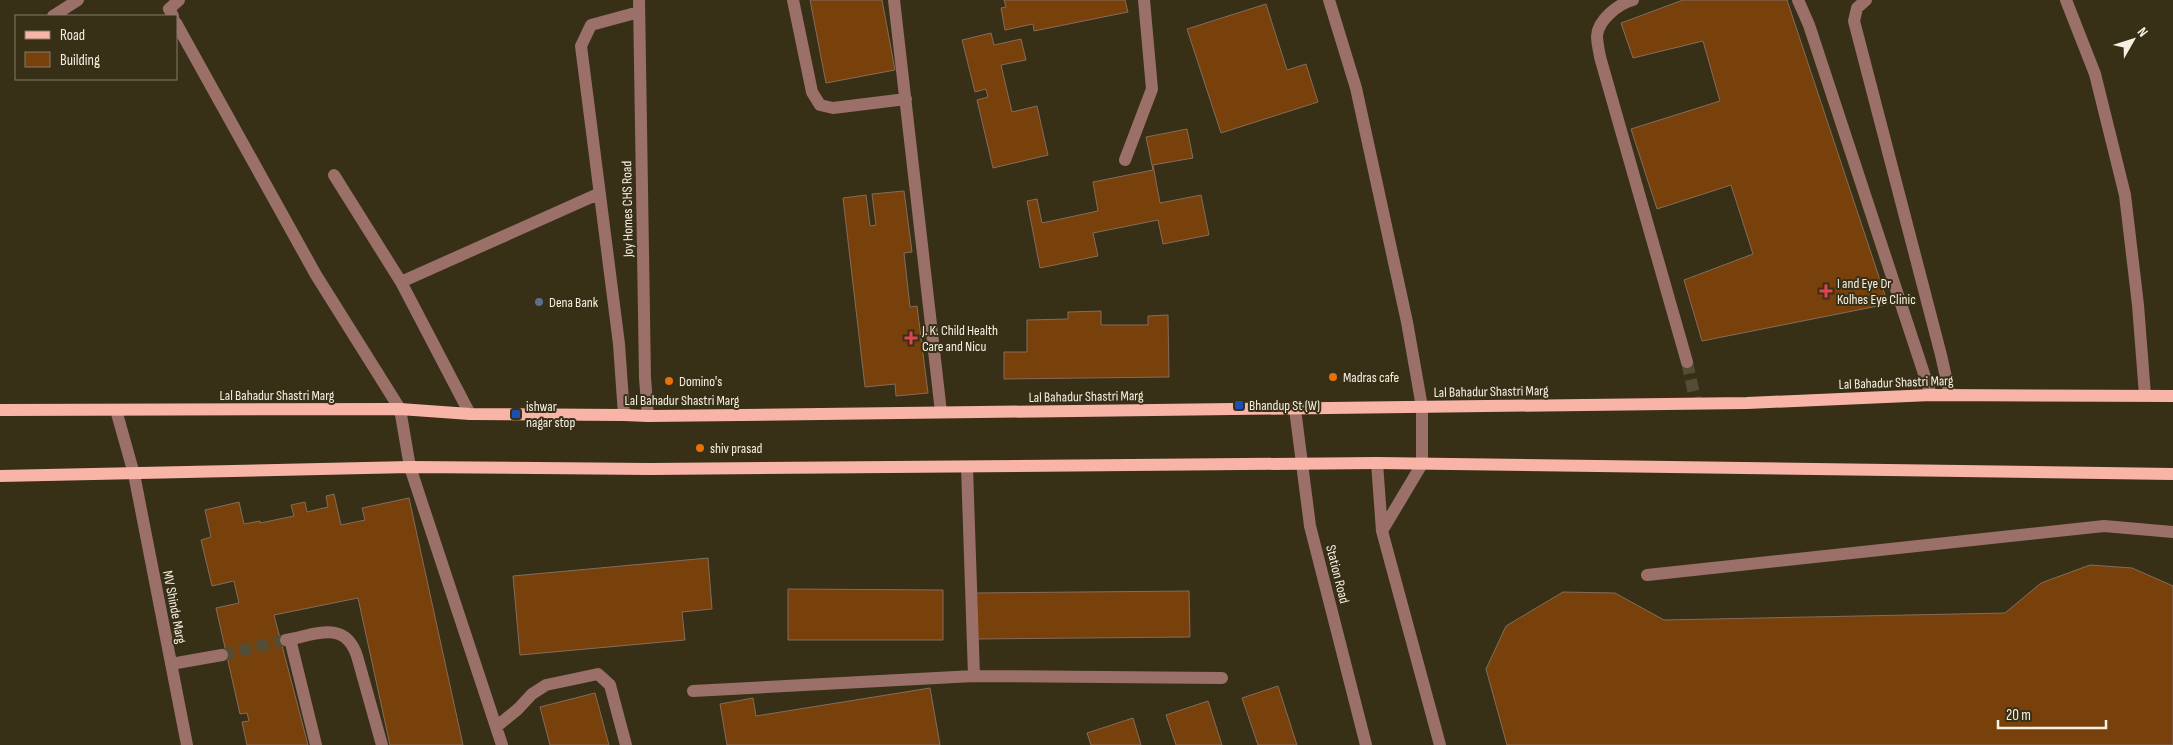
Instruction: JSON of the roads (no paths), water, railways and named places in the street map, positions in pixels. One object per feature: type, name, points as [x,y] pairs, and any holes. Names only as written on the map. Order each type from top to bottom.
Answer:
[{"type":"main road","name":"Lal Bahadur Shastri Marg","points":[[0,410],[400,410],[470,414],[624,414],[648,416],[1747,403],[1931,395],[2173,396]]},
{"type":"main road","points":[[0,476],[410,467],[651,469],[1377,463],[2173,474]]},
{"type":"street","points":[[55,15],[78,0]]},
{"type":"street","points":[[168,8],[179,0]]},
{"type":"street","points":[[793,0],[812,92],[820,104],[833,108],[906,98]]},
{"type":"street","points":[[894,0],[941,412]]},
{"type":"street","points":[[1125,160],[1152,89],[1144,0]]},
{"type":"street","points":[[1329,0],[1356,88],[1407,322],[1422,407],[1422,464],[1382,531]]},
{"type":"street","points":[[1633,0],[1627,2],[1604,19],[1597,36],[1600,57],[1688,362]]},
{"type":"street","points":[[1798,0],[1809,25],[1931,395]]},
{"type":"street","points":[[1866,0],[1857,8],[1854,20],[1950,395]]},
{"type":"street","points":[[2066,0],[2095,74],[2125,196],[2138,305],[2145,395]]},
{"type":"street","points":[[624,414],[618,344],[581,46],[591,25],[639,6]]},
{"type":"street","name":"Joy Homes CHS Road","points":[[639,6],[645,368],[648,416]]},
{"type":"street","points":[[178,27],[316,275],[400,410],[410,467],[502,745]]},
{"type":"street","points":[[334,175],[401,282],[470,414]]},
{"type":"street","points":[[401,282],[598,194]]},
{"type":"street","name":"Station Road","points":[[1295,409],[1310,526],[1366,745]]},
{"type":"street","name":"MV Shinde Marg","points":[[116,410],[134,474],[187,745]]},
{"type":"street","points":[[1377,463],[1382,531],[1440,745]]},
{"type":"street","points":[[967,467],[974,676]]},
{"type":"street","points":[[1647,575],[2104,526],[2173,532]]},
{"type":"street","points":[[316,745],[288,640],[311,634],[340,632],[354,645],[382,745]]},
{"type":"street","points":[[171,664],[222,656]]},
{"type":"street","points":[[496,727],[518,709],[532,694],[546,685],[598,674],[604,677],[610,685],[626,745]]},
{"type":"street","points":[[693,691],[974,676],[1222,678]]},
{"type":"tunnel","points":[[1687,362],[1696,403]]},
{"type":"tunnel","points":[[222,655],[286,640]]},
{"type":"place","name":"I and Eye Dr Kolhes Eye Clinic","points":[[1826,291]]},
{"type":"place","name":"Dena Bank","points":[[539,302]]},
{"type":"place","name":"J. K. Child Health Care and Nicu","points":[[911,338]]},
{"type":"place","name":"Madras cafe","points":[[1333,377]]},
{"type":"place","name":"Domino's","points":[[669,381]]},
{"type":"place","name":"Bhandup St (W)","points":[[1239,405]]},
{"type":"place","name":"ishwar nagar stop","points":[[516,414]]},
{"type":"place","name":"shiv prasad","points":[[700,448]]}]
